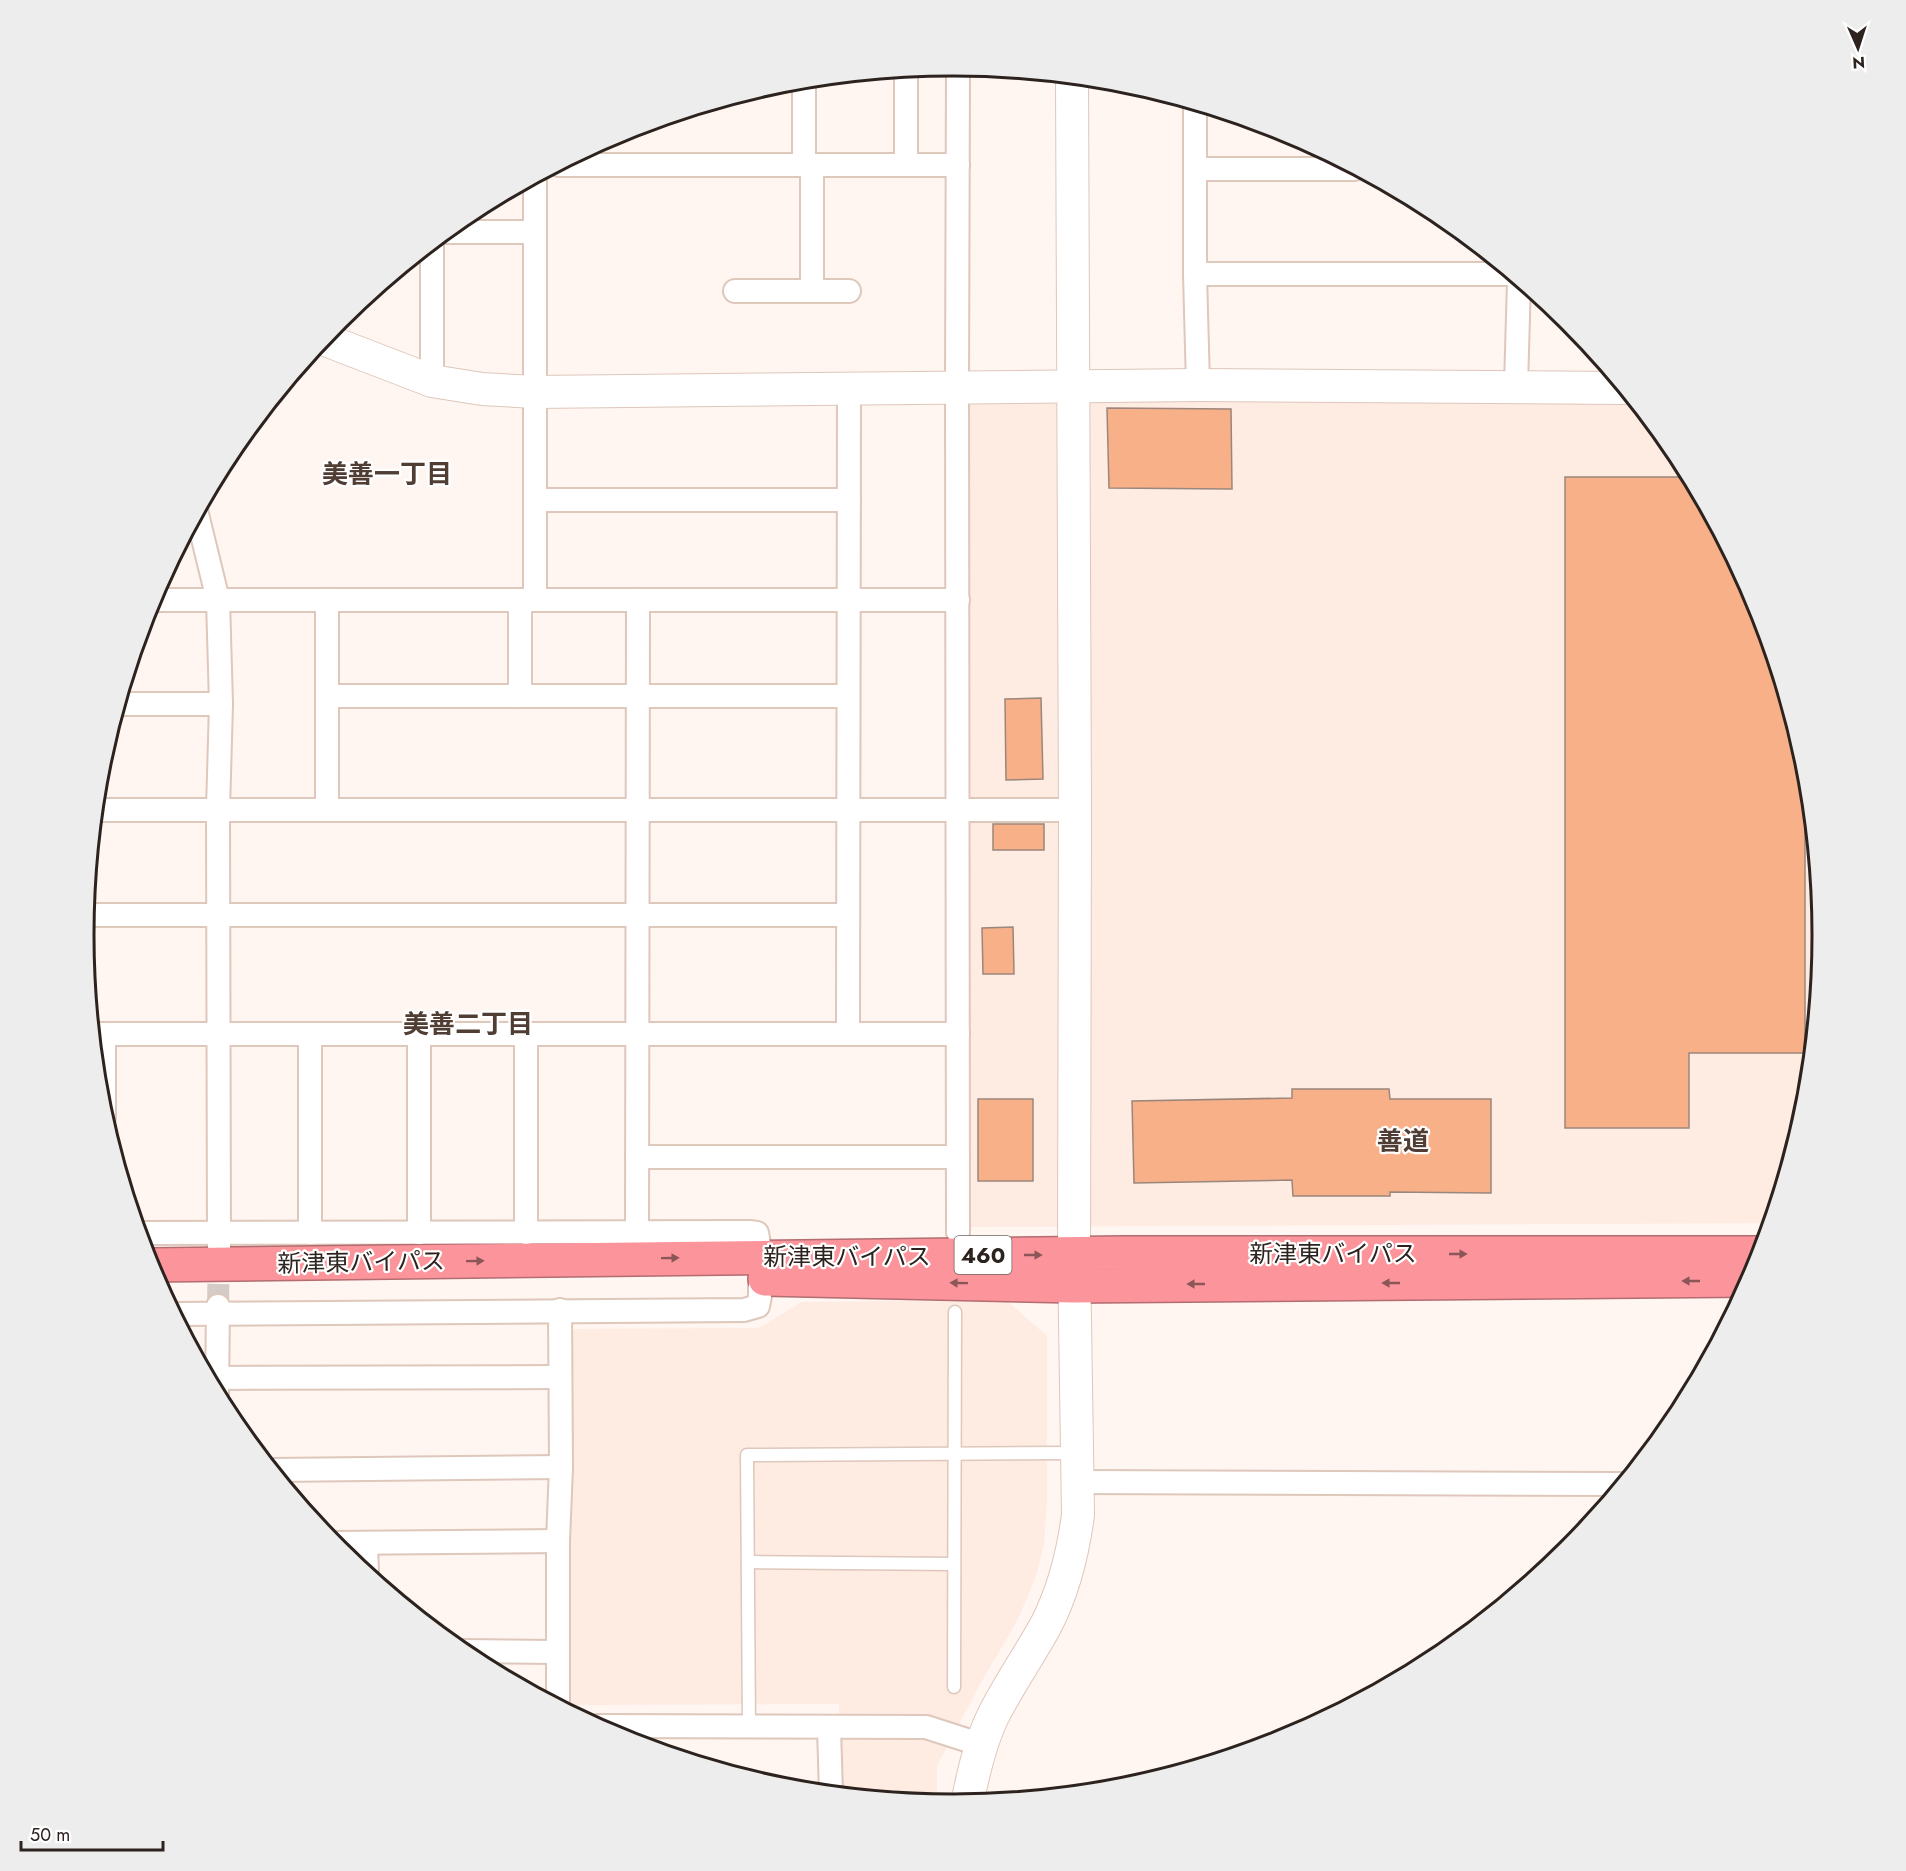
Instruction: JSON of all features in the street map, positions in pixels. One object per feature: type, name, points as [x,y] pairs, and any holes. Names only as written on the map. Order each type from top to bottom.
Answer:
[{"type":"highway","points":[[1636,1254],[1754,1244]]},
{"type":"highway","name":"新津東バイパス","points":[[1074,1270],[1124,1253],[1751,1253]]},
{"type":"highway","name":"新津東バイパス","points":[[160,1267],[214,1275],[760,1268],[1740,1280]]},
{"type":"highway","name":"新津東バイパス","points":[[168,1284],[214,1275]]},
{"type":"street","points":[[958,76],[958,1232]]},
{"type":"street","points":[[906,78],[906,165]]},
{"type":"street","points":[[969,1794],[992,1718],[1046,1624],[1059,1595],[1075,1541],[1078,1515],[1074,1270],[1072,85]]},
{"type":"street","points":[[804,90],[812,291]]},
{"type":"street","points":[[1195,112],[1198,385]]},
{"type":"street","points":[[573,165],[958,165]]},
{"type":"street","points":[[1195,169],[1340,169]]},
{"type":"street","points":[[520,696],[535,500],[535,186]]},
{"type":"street","points":[[461,232],[535,232]]},
{"type":"street","points":[[432,253],[432,381]]},
{"type":"street","points":[[1195,274],[1500,274]]},
{"type":"street","points":[[1516,386],[1519,290]]},
{"type":"street","points":[[735,291],[849,291]]},
{"type":"street","points":[[332,343],[432,381],[482,389],[535,392],[1198,385],[1614,388]]},
{"type":"street","points":[[848,1034],[849,390]]},
{"type":"street","points":[[535,500],[849,500]]},
{"type":"street","points":[[200,524],[218,600],[220,704],[214,1373]]},
{"type":"street","points":[[162,600],[958,600]]},
{"type":"street","points":[[327,600],[327,810]]},
{"type":"street","points":[[637,1232],[638,600]]},
{"type":"street","points":[[327,696],[848,696]]},
{"type":"street","points":[[126,704],[220,704]]},
{"type":"street","points":[[103,810],[1075,810]]},
{"type":"street","points":[[95,915],[848,915]]},
{"type":"street","points":[[100,1034],[958,1034]]},
{"type":"street","points":[[310,1034],[310,1233]]},
{"type":"street","points":[[419,1034],[419,1233]]},
{"type":"street","points":[[526,1034],[526,1233]]},
{"type":"street","points":[[637,1157],[958,1157]]},
{"type":"street","points":[[150,1239],[214,1275],[560,1310],[744,1310],[758,1306],[760,1296],[759,1244],[757,1233],[749,1232],[310,1233],[214,1275],[180,1308]]},
{"type":"street","points":[[558,1698],[558,1542],[561,1467],[560,1310]]},
{"type":"street","points":[[220,1383],[560,1377]]},
{"type":"street","points":[[281,1470],[561,1467]]},
{"type":"street","points":[[1076,1468],[1614,1484]]},
{"type":"street","points":[[346,1543],[558,1542]]},
{"type":"street","points":[[366,1543],[367,1562]]},
{"type":"street","points":[[478,1651],[557,1652]]},
{"type":"street","points":[[618,1726],[926,1727],[982,1745]]},
{"type":"street","points":[[829,1728],[831,1785]]},
{"type":"lane","points":[[954,1687],[955,1312]]},
{"type":"lane","points":[[748,1728],[747,1455],[953,1454],[1076,1468]]},
{"type":"lane","points":[[748,1562],[953,1564]]},
{"type":"shaded area","points":[[965,400],[1624,400],[1667,458],[1697,506],[1747,607],[1783,713],[1805,823],[1812,936],[1805,1048],[1783,1158],[1762,1223],[965,1227]]},
{"type":"shaded area","points":[[1006,1300],[1047,1336],[1047,1498],[1044,1544],[1036,1576],[1018,1619],[979,1686],[937,1766],[937,1794],[897,1793],[838,1787],[839,1704],[573,1705],[567,1701],[569,1335],[575,1329],[759,1328],[802,1302]]},
{"type":"building","points":[[1107,408],[1231,409],[1232,489],[1109,488]]},
{"type":"building","points":[[1565,477],[1679,477],[1697,506],[1747,607],[1783,713],[1805,823],[1805,1048],[1804,1053],[1689,1053],[1689,1128],[1565,1128]]},
{"type":"building","points":[[1041,698],[1043,779],[1006,780],[1005,699]]},
{"type":"building","points":[[993,824],[1044,824],[1044,850],[993,850]]},
{"type":"building","points":[[1013,927],[1014,974],[983,974],[982,928]]},
{"type":"building","points":[[1292,1089],[1389,1089],[1390,1099],[1491,1099],[1491,1193],[1390,1192],[1390,1196],[1293,1196],[1292,1180],[1134,1183],[1132,1101],[1292,1098]]},
{"type":"building","points":[[978,1099],[1033,1099],[1033,1181],[978,1181]]},
{"type":"tunnel","points":[[218,1306],[219,1251]]},
{"type":"district","name":"美善一丁目","points":[[387,474]]},
{"type":"district","name":"美善二丁目","points":[[468,1024]]},
{"type":"district","name":"善道","points":[[1403,1141]]}]
